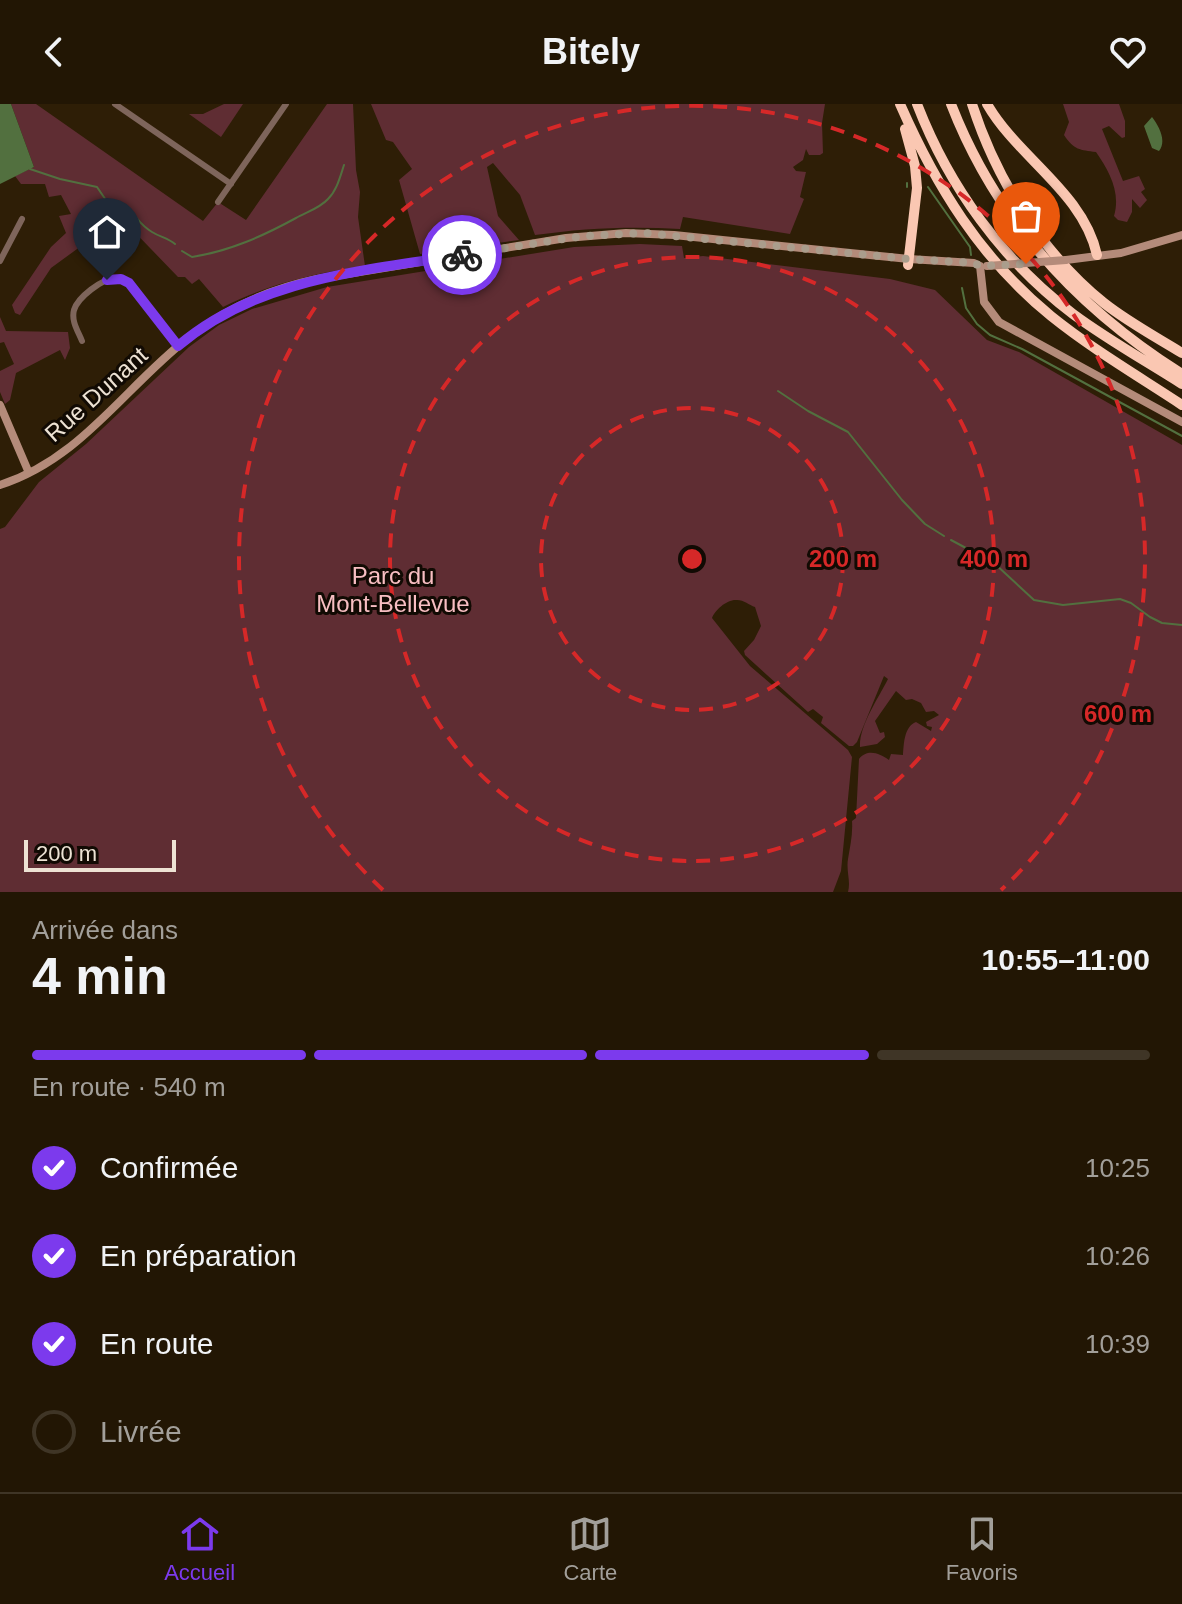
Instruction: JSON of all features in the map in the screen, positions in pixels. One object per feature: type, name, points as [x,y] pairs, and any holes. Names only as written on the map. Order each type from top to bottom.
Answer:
[{"type":"highway","points":[[899,104],[917,180],[908,262]]},
{"type":"highway","points":[[899,104],[945,196],[971,234],[1006,274],[1066,327],[1182,405]]},
{"type":"highway","points":[[917,104],[938,152],[964,196],[1019,266],[1091,326],[1182,384]]},
{"type":"highway","points":[[951,104],[987,180],[1039,254],[1103,318],[1182,374]]},
{"type":"highway","points":[[972,104],[987,145],[1010,189],[1058,258],[1102,301],[1182,353]]},
{"type":"highway","points":[[987,104],[1009,136],[1076,210],[1090,232],[1097,255]]},
{"type":"street","points":[[115,104],[231,184]]},
{"type":"street","points":[[218,202],[286,104]]},
{"type":"street","points":[[0,261],[22,219]]},
{"type":"street","name":"Rue Dunant","points":[[0,485],[57,458],[178,346],[201,329],[249,301],[290,286],[334,276],[602,234],[657,233],[908,262],[974,263],[984,266],[1121,253],[1182,235]]},
{"type":"street","points":[[984,266],[984,302],[999,322],[1182,422]]},
{"type":"street","points":[[82,341],[74,318],[76,306],[103,283],[116,278],[133,286],[178,346]]},
{"type":"street","points":[[0,405],[29,473]]},
{"type":"green space","points":[[11,104],[36,104],[203,221],[218,202],[246,220],[327,104],[353,104],[360,192],[358,217],[365,266],[292,280],[223,307],[199,279],[192,284],[185,277],[178,277],[123,220],[114,228],[110,225],[51,268],[20,315],[15,313],[12,305],[51,247],[66,233],[59,216],[71,214],[61,195],[49,197],[45,184],[21,184],[15,176],[34,167]]},
{"type":"green space","points":[[224,104],[243,104],[221,137],[189,114],[203,114]]},
{"type":"green space","points":[[371,104],[825,104],[823,153],[809,155],[806,149],[803,160],[793,167],[796,171],[806,172],[800,197],[804,199],[790,234],[683,217],[680,229],[608,228],[535,235],[520,195],[493,163],[487,167],[498,216],[519,240],[420,254],[399,180],[412,169],[393,142],[386,140]]},
{"type":"green space","points":[[1063,104],[1119,104],[1125,121],[1125,137],[1122,138],[1109,126],[1102,129],[1123,181],[1139,176],[1145,189],[1141,192],[1147,200],[1140,208],[1132,199],[1132,212],[1127,222],[1114,216],[1115,190],[1096,152],[1078,148],[1064,135],[1069,122]]},
{"type":"green space","name":"Parc du Mont-Bellevue","points":[[682,246],[684,258],[703,256],[890,279],[935,290],[987,340],[1019,352],[1182,445],[1182,892],[848,892],[859,759],[870,753],[889,760],[891,754],[903,755],[905,736],[912,724],[916,722],[931,731],[932,727],[927,726],[926,722],[939,715],[934,711],[926,712],[921,703],[906,700],[896,691],[875,721],[885,737],[877,744],[860,747],[866,722],[888,679],[884,676],[857,742],[849,746],[821,723],[823,717],[813,709],[808,712],[745,655],[744,651],[761,626],[755,607],[737,600],[722,606],[712,618],[750,666],[848,750],[852,757],[841,871],[833,892],[0,892],[0,529],[5,527],[39,482],[86,444],[189,347],[219,325],[252,309],[327,287],[574,247]]},
{"type":"green space","points":[[0,317],[6,331],[68,332],[70,348],[65,360],[60,350],[16,373],[10,400],[5,404],[0,392],[0,371],[14,364],[4,342],[0,343]]},
{"type":"shaded area","points":[[0,104],[11,104],[34,167],[0,184]]},
{"type":"shaded area","points":[[1152,117],[1162,138],[1159,151],[1152,148],[1144,126]]},
{"type":"waterway","points":[[182,251],[192,257],[233,247],[313,210],[331,195],[344,165]]},
{"type":"waterway","points":[[30,169],[97,187],[110,206],[126,210],[146,228],[175,244]]},
{"type":"waterway","points":[[928,187],[970,247],[971,255]]},
{"type":"waterway","points":[[962,288],[966,308],[977,324],[990,335],[1022,349],[1182,436]]},
{"type":"waterway","points":[[778,391],[848,432],[902,500],[925,524],[944,536]]},
{"type":"waterway","points":[[951,540],[994,563],[1034,600],[1063,605],[1120,599],[1162,623],[1182,625]]},
{"type":"way so far","points":[[462,255],[583,236],[644,233],[980,266],[1026,264]]},
{"type":"route","points":[[107,280],[121,279],[133,286],[178,346],[226,313],[281,288],[311,280],[462,255]]}]
